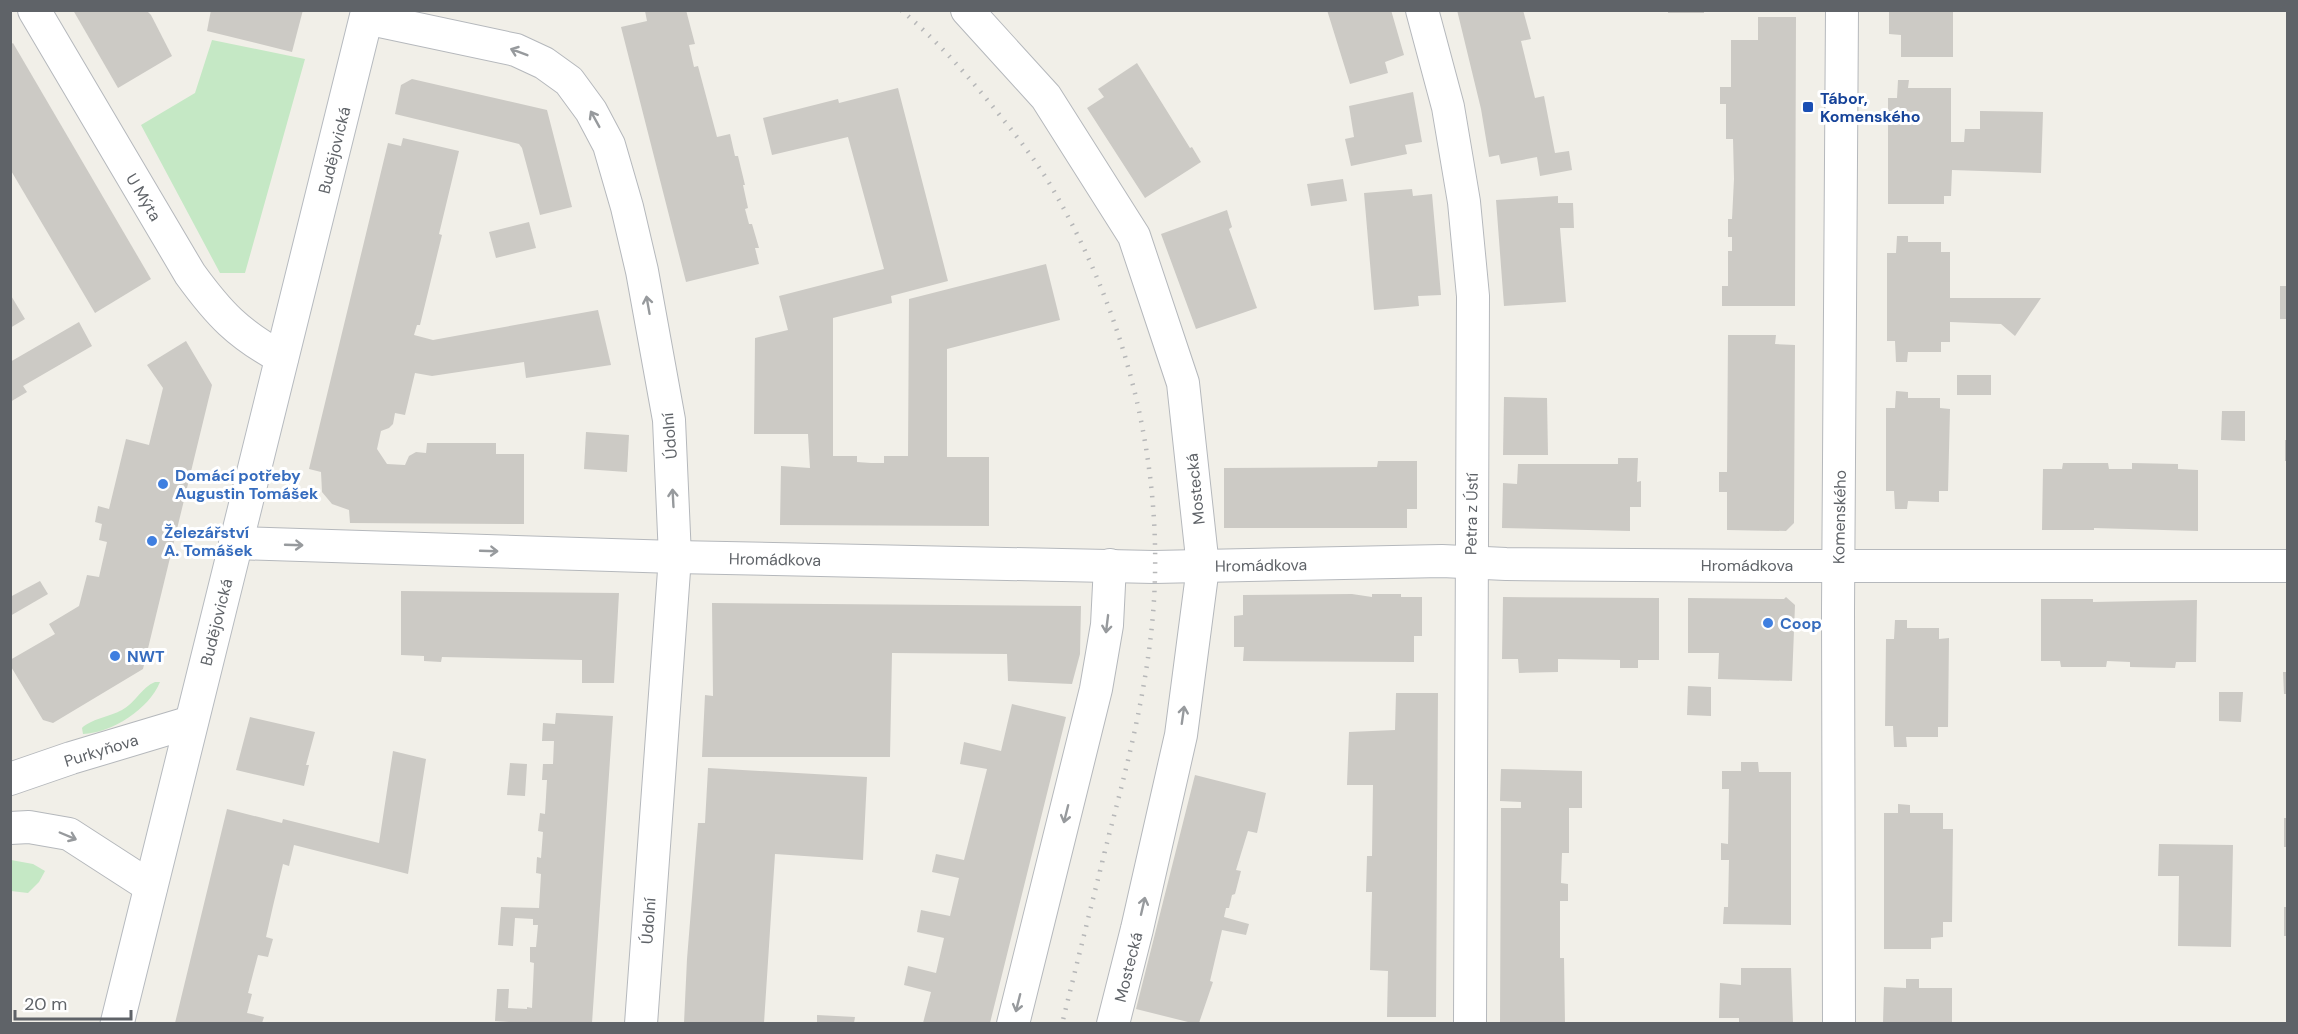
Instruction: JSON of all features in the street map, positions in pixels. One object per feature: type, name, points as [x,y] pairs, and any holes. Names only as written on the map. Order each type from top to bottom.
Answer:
[{"type":"main road","name":"Budějovická","points":[[117,1023],[367,14]]},
{"type":"street","name":"U Mýta","points":[[34,10],[190,274],[212,304],[237,329],[252,341],[282,358]]},
{"type":"street","name":"Mostecká","points":[[967,10],[1046,97],[1134,236],[1183,383],[1203,567],[1181,735],[1113,1023]]},
{"type":"street","name":"Petra z Ústí","points":[[1422,10],[1449,117],[1464,202],[1473,296],[1470,1023]]},
{"type":"street","name":"Komenského","points":[[1839,1023],[1838,566],[1842,10]]},
{"type":"street","name":"Údolní","points":[[367,14],[516,50],[544,63],[569,81],[591,111],[609,145],[627,207],[642,271],[669,420],[675,557],[641,1023]]},
{"type":"street","name":"Hromádkova","points":[[235,543],[675,557],[1203,567],[1442,561],[1838,566],[2288,566]]},
{"type":"street","points":[[1013,1023],[1096,689],[1107,625],[1110,565]]},
{"type":"street","name":"Purkyňova","points":[[10,779],[191,722]]},
{"type":"street","points":[[10,828],[29,827],[69,834],[151,887]]},
{"type":"green space","points":[[212,40],[305,59],[245,273],[220,273],[141,125],[195,93]]},
{"type":"green space","points":[[155,682],[160,682],[155,692],[128,718],[106,729],[83,734],[82,728],[85,725],[122,710]]},
{"type":"green space","points":[[11,860],[33,864],[45,871],[39,882],[28,893],[11,891]]},
{"type":"building","points":[[73,10],[146,10],[151,15],[172,56],[118,88]]},
{"type":"building","points":[[211,10],[303,10],[292,52],[207,31]]},
{"type":"building","points":[[686,10],[695,44],[689,45],[694,67],[698,66],[717,137],[730,134],[735,156],[738,156],[745,185],[743,185],[748,208],[745,209],[759,248],[755,248],[759,264],[686,282],[621,27],[647,21],[645,11]]},
{"type":"building","points":[[1327,10],[1391,10],[1404,55],[1385,62],[1388,73],[1350,84]]},
{"type":"building","points":[[1457,10],[1523,10],[1531,39],[1521,41],[1535,98],[1544,96],[1555,153],[1569,151],[1572,170],[1540,176],[1537,157],[1501,164],[1499,155],[1489,157],[1481,109]]},
{"type":"building","points":[[1668,10],[1704,10],[1704,13],[1668,13]]},
{"type":"building","points":[[1889,10],[1953,10],[1953,57],[1901,57],[1901,35],[1889,34]]},
{"type":"building","points":[[1758,17],[1796,17],[1795,306],[1722,306],[1722,286],[1728,286],[1728,251],[1732,251],[1732,237],[1728,237],[1728,219],[1732,219],[1734,179],[1733,139],[1726,139],[1726,104],[1720,104],[1720,87],[1731,87],[1731,40],[1758,40]]},
{"type":"building","points":[[13,43],[151,279],[95,313],[10,169],[10,45]]},
{"type":"building","points":[[1137,63],[1201,162],[1145,198],[1087,108],[1104,97],[1098,89]]},
{"type":"building","points":[[412,79],[547,110],[572,207],[540,215],[519,144],[395,114],[401,85]]},
{"type":"building","points":[[1898,80],[1909,80],[1908,88],[1951,88],[1951,142],[1964,142],[1965,129],[1980,129],[1980,111],[2043,112],[2041,173],[1952,170],[1951,196],[1944,196],[1944,204],[1888,204],[1888,98],[1897,98]]},
{"type":"building","points":[[898,88],[948,281],[891,296],[892,303],[833,318],[833,456],[857,456],[857,462],[884,463],[884,456],[908,456],[909,299],[1046,264],[1060,320],[947,349],[947,457],[989,457],[989,526],[780,525],[781,466],[810,468],[808,434],[754,434],[755,338],[788,330],[779,296],[884,269],[848,137],[772,155],[763,118],[838,99],[839,103]]},
{"type":"building","points":[[1413,92],[1422,142],[1405,145],[1407,154],[1351,166],[1345,139],[1354,137],[1349,106]]},
{"type":"building","points":[[403,138],[459,151],[420,325],[417,325],[414,335],[433,340],[598,310],[611,365],[526,378],[524,362],[432,376],[415,373],[405,415],[395,413],[393,424],[381,431],[377,449],[387,464],[405,465],[409,456],[416,452],[426,453],[427,443],[496,443],[496,454],[524,454],[524,524],[350,523],[349,510],[332,504],[322,492],[321,472],[309,469],[388,143],[401,146]]},
{"type":"building","points":[[1343,179],[1347,201],[1311,206],[1307,184]]},
{"type":"building","points":[[1412,189],[1413,196],[1432,194],[1441,295],[1418,296],[1419,306],[1374,310],[1364,193]]},
{"type":"building","points":[[1558,196],[1558,203],[1573,203],[1574,228],[1560,228],[1566,302],[1504,306],[1496,200]]},
{"type":"building","points":[[1227,210],[1232,227],[1229,229],[1257,308],[1196,329],[1161,234]]},
{"type":"building","points":[[529,222],[536,248],[496,258],[489,232]]},
{"type":"building","points":[[1897,236],[1908,236],[1908,242],[1941,242],[1941,252],[1950,252],[1950,298],[2041,298],[2015,336],[2001,324],[1950,322],[1950,342],[1941,342],[1941,352],[1908,352],[1907,362],[1896,362],[1895,341],[1887,341],[1887,253],[1896,253]]},
{"type":"building","points":[[2280,286],[2288,286],[2288,319],[2280,319]]},
{"type":"building","points":[[10,294],[25,319],[10,328]]},
{"type":"building","points":[[79,322],[92,346],[23,386],[27,392],[10,402],[10,362]]},
{"type":"building","points":[[1728,335],[1776,335],[1775,344],[1795,345],[1794,523],[1786,531],[1727,530],[1727,492],[1719,492],[1719,472],[1727,472]]},
{"type":"building","points":[[186,341],[212,385],[143,669],[53,723],[43,720],[10,665],[10,660],[55,634],[49,624],[79,606],[87,575],[99,577],[107,542],[99,540],[102,524],[95,522],[98,506],[109,509],[126,439],[149,445],[163,388],[147,365]]},
{"type":"building","points":[[1957,375],[1991,375],[1991,395],[1957,395]]},
{"type":"building","points":[[1896,391],[1908,392],[1908,398],[1940,398],[1940,408],[1950,409],[1948,491],[1939,491],[1939,502],[1908,501],[1907,509],[1895,509],[1894,491],[1886,491],[1886,408],[1895,408]]},
{"type":"building","points":[[1504,397],[1547,398],[1548,455],[1503,455]]},
{"type":"building","points":[[2222,411],[2245,411],[2245,441],[2221,440]]},
{"type":"building","points":[[586,432],[629,435],[627,472],[584,469]]},
{"type":"building","points":[[2285,440],[2288,440],[2288,461],[2285,461]]},
{"type":"building","points":[[1618,458],[1638,458],[1637,482],[1641,481],[1641,507],[1630,507],[1630,531],[1502,528],[1503,483],[1517,484],[1518,464],[1618,464]]},
{"type":"building","points":[[1378,461],[1417,461],[1417,509],[1407,509],[1407,528],[1224,528],[1224,468],[1377,467]]},
{"type":"building","points":[[2063,463],[2108,463],[2109,469],[2132,469],[2132,463],[2178,464],[2178,469],[2198,470],[2198,531],[2094,528],[2094,530],[2042,530],[2043,469],[2062,469]]},
{"type":"building","points":[[40,581],[48,594],[10,616],[10,597]]},
{"type":"building","points":[[401,591],[619,593],[614,683],[582,683],[582,660],[442,657],[441,662],[424,661],[424,656],[401,655]]},
{"type":"building","points":[[1352,594],[1372,597],[1372,594],[1401,594],[1401,597],[1422,597],[1422,636],[1414,636],[1414,662],[1243,661],[1244,647],[1234,647],[1234,616],[1243,615],[1243,595]]},
{"type":"building","points":[[1503,597],[1659,598],[1659,660],[1638,660],[1638,668],[1620,668],[1620,660],[1558,659],[1558,672],[1519,673],[1518,659],[1502,659]]},
{"type":"building","points":[[1786,597],[1795,605],[1792,681],[1718,679],[1719,653],[1688,653],[1688,598],[1784,599]]},
{"type":"building","points":[[2041,599],[2093,599],[2093,602],[2197,600],[2196,662],[2176,662],[2175,668],[2130,667],[2130,662],[2107,661],[2106,667],[2061,667],[2060,661],[2041,661]]},
{"type":"building","points":[[712,603],[1081,606],[1080,654],[1072,684],[1008,681],[1007,654],[892,653],[890,757],[702,757],[705,695],[713,696]]},
{"type":"building","points":[[1895,620],[1907,620],[1907,628],[1939,628],[1939,639],[1949,638],[1948,727],[1938,727],[1938,737],[1906,737],[1907,747],[1894,747],[1893,726],[1885,726],[1886,639],[1894,639]]},
{"type":"building","points":[[2283,672],[2288,672],[2288,694],[2284,694]]},
{"type":"building","points":[[1688,686],[1711,687],[1711,716],[1687,715]]},
{"type":"building","points":[[2219,692],[2243,692],[2241,722],[2219,721]]},
{"type":"building","points":[[1396,693],[1438,693],[1436,1017],[1387,1017],[1388,971],[1370,970],[1372,892],[1366,892],[1367,856],[1372,856],[1373,785],[1347,785],[1349,732],[1395,730]]},
{"type":"building","points":[[1012,704],[1066,717],[990,1023],[923,1023],[931,992],[904,985],[908,966],[936,973],[944,938],[917,932],[921,910],[950,916],[959,878],[932,872],[936,854],[964,860],[987,769],[960,764],[964,742],[1001,751]]},
{"type":"building","points":[[556,713],[613,716],[592,1023],[495,1021],[497,989],[509,989],[508,1008],[532,1008],[534,963],[530,962],[530,947],[536,947],[538,925],[533,925],[533,919],[515,918],[513,946],[498,945],[501,907],[539,908],[541,874],[536,873],[537,857],[541,858],[543,832],[538,831],[540,813],[545,814],[547,780],[542,780],[543,764],[553,764],[554,741],[542,741],[543,723],[555,724]]},
{"type":"building","points":[[250,717],[315,732],[306,765],[309,765],[304,786],[236,770]]},
{"type":"building","points":[[393,751],[426,759],[408,874],[294,845],[289,866],[283,864],[273,906],[266,937],[273,939],[268,957],[258,955],[248,993],[252,994],[247,1013],[264,1017],[262,1023],[175,1023],[227,809],[282,823],[283,819],[379,843]]},
{"type":"building","points":[[1741,762],[1758,762],[1759,772],[1791,772],[1791,925],[1723,924],[1724,907],[1728,907],[1729,860],[1721,860],[1721,843],[1728,844],[1729,789],[1722,789],[1722,771],[1741,771]]},
{"type":"building","points":[[510,763],[527,764],[525,796],[507,795]]},
{"type":"building","points":[[708,768],[867,777],[863,860],[775,854],[764,1023],[684,1023],[698,823],[705,823]]},
{"type":"building","points":[[1501,769],[1582,771],[1582,808],[1569,808],[1569,853],[1562,853],[1561,883],[1568,884],[1568,901],[1560,901],[1560,958],[1564,958],[1565,1023],[1500,1023],[1501,808],[1521,808],[1521,802],[1500,801]]},
{"type":"building","points":[[1195,775],[1266,793],[1257,833],[1248,831],[1236,870],[1241,871],[1235,894],[1232,895],[1224,917],[1249,924],[1246,935],[1222,930],[1210,981],[1213,982],[1199,1023],[1136,1009]]},
{"type":"building","points":[[1898,804],[1910,805],[1910,813],[1943,813],[1943,829],[1953,829],[1952,922],[1943,922],[1943,937],[1931,938],[1931,949],[1884,949],[1884,813],[1898,813]]},
{"type":"building","points":[[2284,818],[2288,818],[2288,847],[2284,847]]},
{"type":"building","points":[[2159,844],[2233,845],[2231,947],[2178,946],[2179,876],[2158,876]]},
{"type":"building","points":[[2284,907],[2288,907],[2288,936],[2284,936]]},
{"type":"building","points":[[1741,968],[1791,968],[1793,1022],[1739,1023],[1739,1018],[1719,1018],[1720,983],[1741,985]]},
{"type":"building","points":[[1906,979],[1919,979],[1919,988],[1952,988],[1952,1023],[1883,1023],[1884,987],[1906,988]]},
{"type":"building","points":[[817,1015],[855,1017],[854,1023],[817,1023]]},
{"type":"railway","points":[[901,10],[936,42],[979,90],[1022,143],[1051,186],[1078,236],[1121,342],[1136,398],[1147,454],[1153,511],[1155,568],[1149,651],[1129,754],[1062,1024]]},
{"type":"place","name":"Tábor, Komenského","points":[[1808,107]]},
{"type":"place","name":"Domácí potřeby Augustin Tomášek","points":[[163,484]]},
{"type":"place","name":"Železářství A. Tomášek","points":[[152,541]]},
{"type":"place","name":"Coop","points":[[1768,623]]},
{"type":"place","name":"NWT","points":[[115,656]]}]
